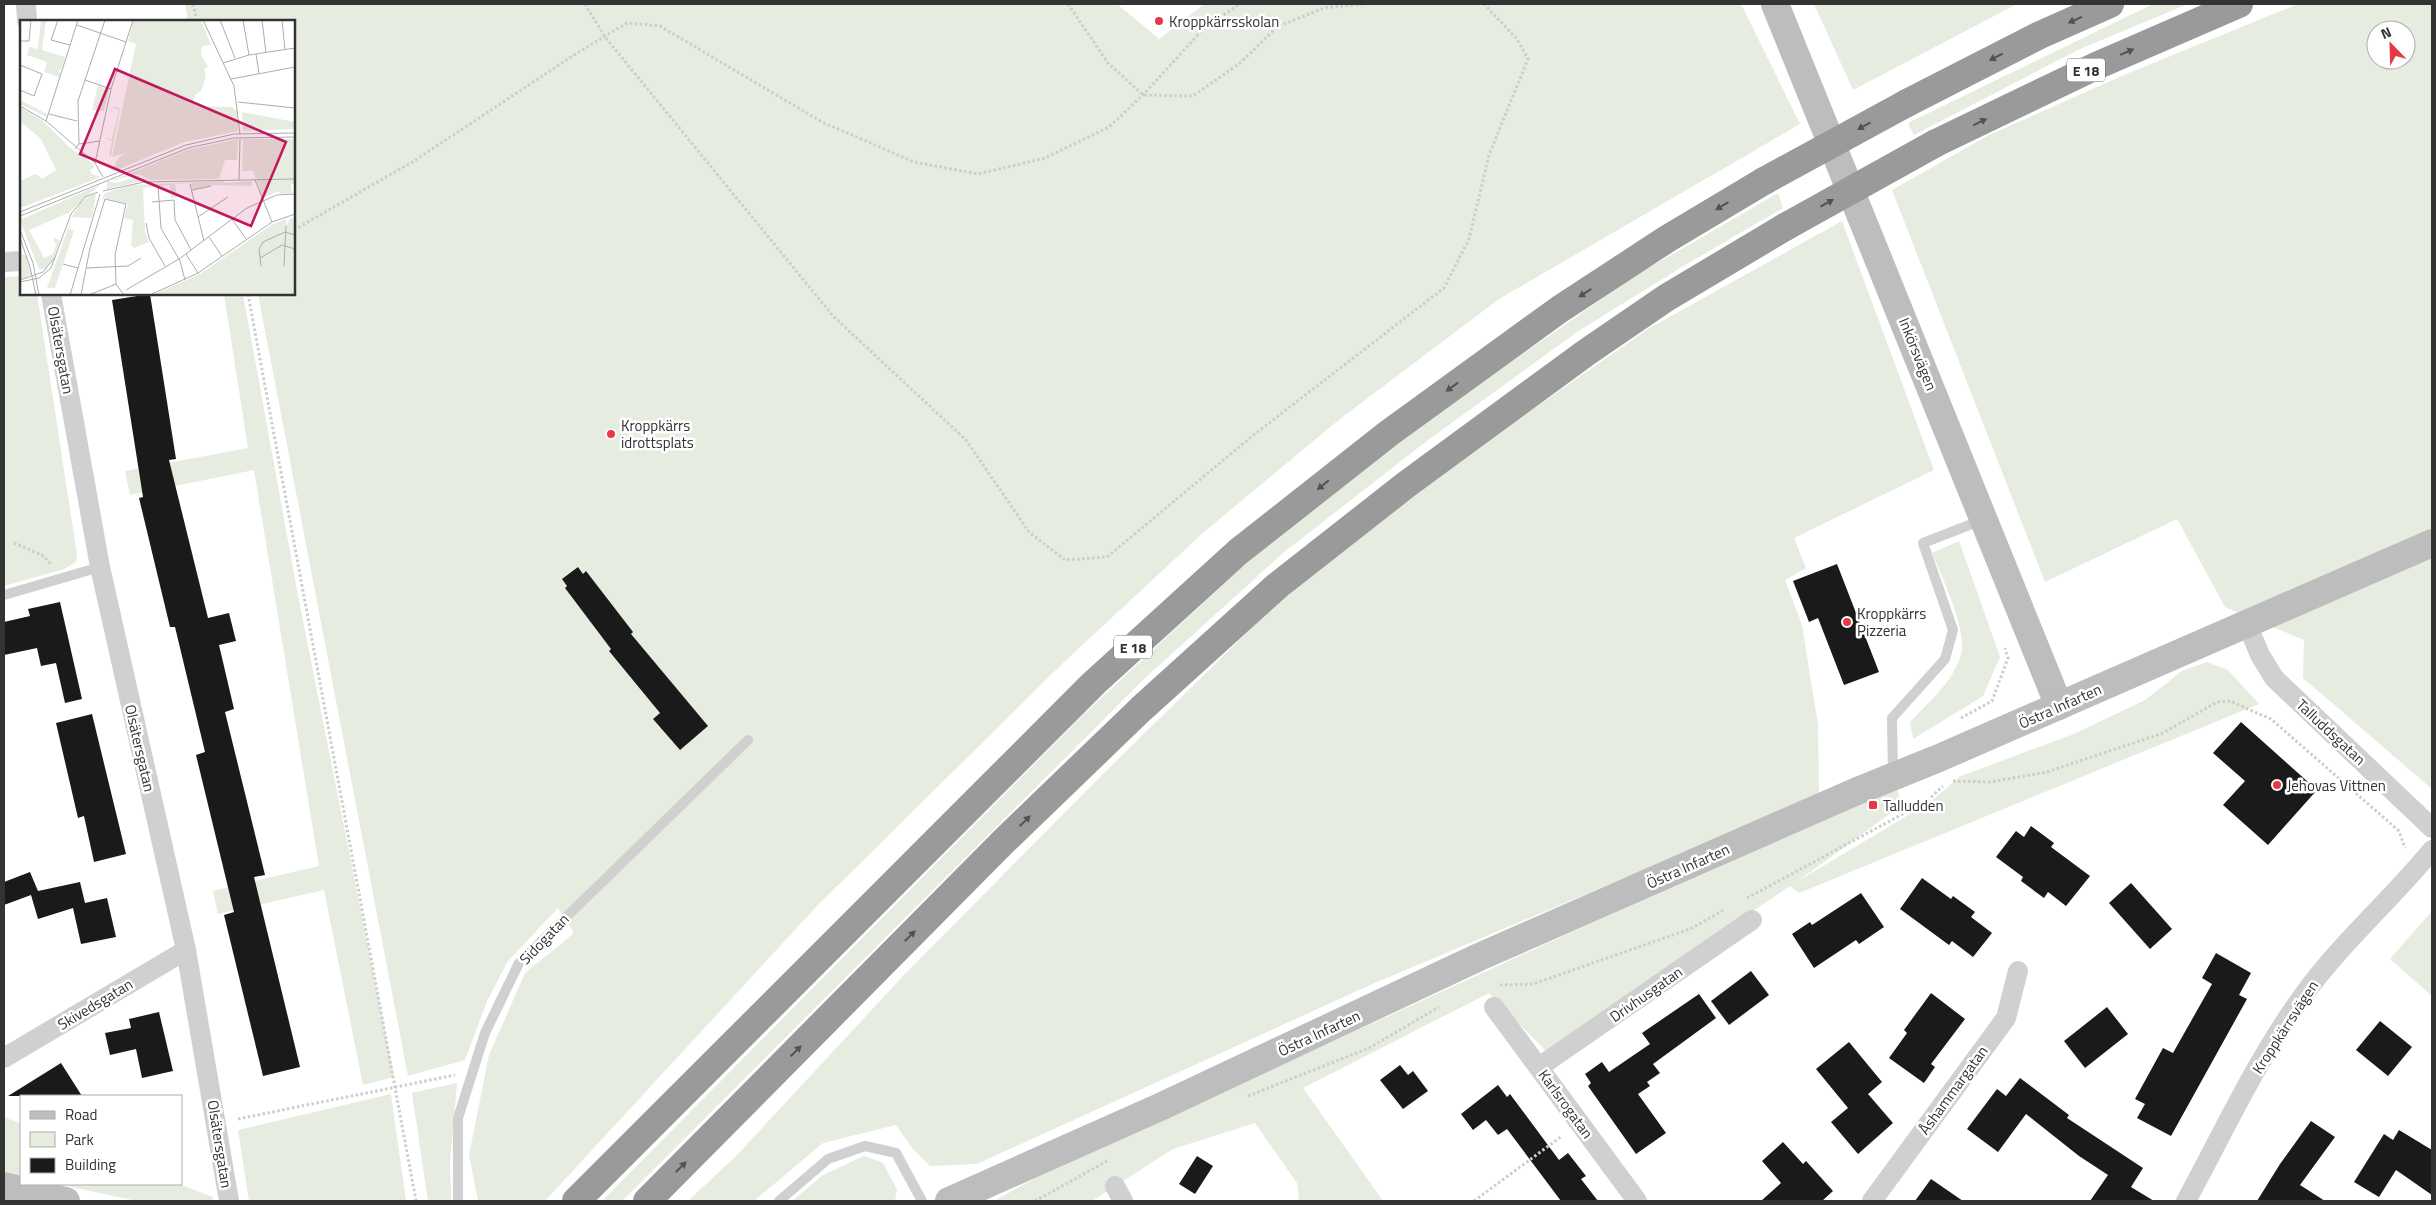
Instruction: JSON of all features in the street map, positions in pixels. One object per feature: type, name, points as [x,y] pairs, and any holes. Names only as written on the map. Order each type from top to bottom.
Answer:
[{"type":"highway","name":"E 18","points":[[576,1201],[1094,683],[1238,552],[1388,433],[1560,309],[1667,240],[1764,181],[1906,103],[2040,35],[2110,4]]},
{"type":"highway","name":"E 18","points":[[647,1201],[1004,841],[1141,709],[1278,586],[1407,484],[1586,352],[1666,298],[1785,226],[1936,144],[2096,66],[2239,4]]},
{"type":"street","points":[[26,4],[27,20]]},
{"type":"street","name":"Inkörsvägen","points":[[1774,4],[2060,706]]},
{"type":"street","points":[[4,262],[20,261]]},
{"type":"street","name":"Olsätersgatan","points":[[51,295],[100,567],[186,950],[230,1201]]},
{"type":"street","name":"Östra Infarten","points":[[949,1201],[1160,1107],[1488,953],[2432,543]]},
{"type":"street","name":"Talluddsgatan","points":[[2247,624],[2260,655],[2274,678],[2432,828]]},
{"type":"street","name":"Kroppkärrsvägen","points":[[2186,1201],[2266,1053],[2302,997],[2340,949],[2427,857]]},
{"type":"street","name":"Drivhusgatan","points":[[1539,1067],[1752,920]]},
{"type":"street","name":"Skivedsgatan","points":[[4,1058],[186,950]]},
{"type":"street","name":"Åshammargatan","points":[[1872,1201],[2006,1018],[2018,970]]},
{"type":"street","name":"Karlsrogatan","points":[[1494,1007],[1637,1201]]},
{"type":"street","points":[[4,1186],[66,1201]]},
{"type":"lane","points":[[1893,776],[1892,718],[1945,659],[1953,630],[1923,543],[1985,518]]},
{"type":"lane","points":[[4,595],[100,567]]},
{"type":"lane","name":"Sidogatan","points":[[458,1201],[458,1118],[485,1033],[518,964],[748,740]]},
{"type":"lane","points":[[779,1201],[828,1159],[865,1146],[896,1153],[922,1201]]},
{"type":"path","points":[[194,4],[197,20]]},
{"type":"path","points":[[585,4],[605,37],[833,316],[966,440],[1029,532],[1065,560],[1107,557],[1256,433],[1444,288],[1469,239],[1489,155],[1528,59],[1517,39],[1484,4]]},
{"type":"path","points":[[1068,4],[1108,63],[1143,95],[1192,96],[1240,63],[1277,27],[1324,8],[1364,4]]},
{"type":"path","points":[[295,229],[414,161],[627,23],[660,26],[822,122],[914,162],[978,174],[1044,158],[1109,127],[1143,95],[1206,26],[1240,4]]},
{"type":"path","points":[[248,295],[416,1201]]},
{"type":"path","points":[[14,542],[42,555],[62,578]]},
{"type":"path","points":[[1948,781],[1990,782],[2048,772],[2163,733],[2217,702],[2230,701],[2271,719],[2399,831],[2405,847],[2427,857]]},
{"type":"path","points":[[218,1124],[472,1072]]},
{"type":"path","points":[[1474,1201],[1580,1123]]},
{"type":"green space","points":[[185,4],[1117,4],[1159,39],[1204,4],[1741,4],[1800,124],[1499,299],[1340,419],[1204,532],[1063,663],[816,907],[545,1201],[478,1201],[469,1155],[489,1055],[525,973],[574,933],[558,908],[508,961],[487,1001],[465,1060],[408,1076],[258,295],[295,295],[295,20],[188,20]]},
{"type":"green space","points":[[1814,4],[2017,4],[1853,90]]},
{"type":"green space","points":[[2153,4],[2188,4],[2080,49],[1914,135],[1908,123]]},
{"type":"green space","points":[[2298,4],[2432,4],[2432,789],[2303,678],[2304,640],[2225,607],[2177,519],[2045,582],[1892,190],[1989,135],[2124,75]]},
{"type":"green space","points":[[1778,193],[1783,208],[1685,265],[1577,332],[1428,440],[1283,553],[1143,680],[622,1201],[602,1201],[1084,714],[1240,569],[1385,450],[1635,276]]},
{"type":"green space","points":[[1842,221],[1934,470],[1794,538],[1806,568],[1785,580],[1802,625],[1818,725],[1819,796],[1370,985],[977,1164],[930,1166],[912,1148],[896,1125],[823,1143],[754,1201],[688,1201],[738,1154],[902,977],[1103,774],[1276,604],[1459,461],[1648,329]]},
{"type":"green space","points":[[20,276],[20,295],[37,295],[77,555],[76,562],[64,569],[4,586],[4,277]]},
{"type":"green space","points":[[224,295],[243,295],[299,601],[394,1077],[363,1085],[324,890],[218,914],[213,891],[319,866],[254,470],[130,495],[125,471],[248,448]]},
{"type":"green space","points":[[1959,541],[2000,657],[1983,696],[1913,739],[1910,722],[1946,683],[1961,655],[1961,632],[1958,619],[1932,553]]},
{"type":"green space","points":[[2207,662],[2228,670],[2259,704],[1799,893],[1790,886],[1546,1051],[1489,993],[1303,1088],[1383,1201],[1299,1201],[1297,1183],[1255,1123],[1173,1149],[1092,1201],[994,1201],[1039,1176],[1572,932],[1897,789],[1902,805],[1798,881],[1930,802],[1961,776],[2074,734],[2145,700],[2182,671]]},
{"type":"green space","points":[[2432,911],[2432,996],[2390,959]]},
{"type":"green space","points":[[457,1083],[450,1161],[451,1201],[428,1201],[412,1093]]},
{"type":"green space","points":[[391,1094],[406,1201],[249,1201],[238,1130]]},
{"type":"green space","points":[[4,1117],[20,1124],[20,1176],[4,1172]]},
{"type":"green space","points":[[864,1156],[883,1163],[897,1190],[895,1201],[792,1201],[823,1175]]},
{"type":"green space","points":[[62,1185],[182,1185],[213,1197],[212,1201],[137,1201]]},
{"type":"building","points":[[150,295],[176,459],[169,460],[208,618],[229,613],[236,641],[219,645],[234,709],[225,712],[265,875],[254,877],[300,1067],[263,1076],[224,915],[234,912],[196,755],[205,752],[175,627],[170,627],[139,498],[143,497],[112,300]]},
{"type":"building","points":[[1837,564],[1879,672],[1844,685],[1818,618],[1809,622],[1793,581]]},
{"type":"building","points":[[578,567],[583,574],[586,571],[633,632],[631,634],[708,726],[680,750],[653,719],[660,713],[609,651],[611,649],[565,588],[567,586],[562,579]]},
{"type":"building","points":[[60,602],[82,699],[65,703],[56,663],[41,666],[37,648],[4,655],[4,622],[30,616],[28,609]]},
{"type":"building","points":[[92,714],[126,854],[94,862],[84,816],[78,818],[56,723]]},
{"type":"building","name":"Jehovas Vittnen","points":[[2241,722],[2317,790],[2268,845],[2223,805],[2245,781],[2213,753]]},
{"type":"building","points":[[2031,826],[2054,843],[2051,847],[2090,876],[2066,906],[2048,892],[2044,898],[2021,881],[2023,877],[1996,857],[2016,831],[2024,837]]},
{"type":"building","points":[[30,872],[38,891],[80,882],[85,903],[107,898],[116,937],[81,944],[73,908],[38,919],[31,895],[4,905],[4,882]]},
{"type":"building","points":[[1922,878],[1951,899],[1953,896],[1975,912],[1971,917],[1992,933],[1973,957],[1952,941],[1949,945],[1900,909]]},
{"type":"building","points":[[2131,883],[2172,929],[2150,949],[2109,903]]},
{"type":"building","points":[[1861,893],[1884,927],[1859,944],[1856,940],[1814,968],[1792,934],[1810,922],[1812,925]]},
{"type":"building","points":[[2216,953],[2251,973],[2239,995],[2247,999],[2171,1136],[2137,1118],[2145,1104],[2135,1099],[2163,1048],[2173,1053],[2212,984],[2202,978]]},
{"type":"building","points":[[1751,971],[1769,995],[1729,1025],[1711,1001]]},
{"type":"building","points":[[1931,993],[1965,1019],[1931,1064],[1935,1067],[1924,1083],[1889,1058],[1907,1033],[1904,1030]]},
{"type":"building","points":[[1699,994],[1716,1018],[1653,1064],[1660,1073],[1647,1082],[1650,1086],[1638,1094],[1666,1133],[1636,1154],[1588,1086],[1591,1083],[1585,1074],[1602,1062],[1609,1072],[1650,1044],[1642,1033]]},
{"type":"building","points":[[2107,1007],[2128,1034],[2085,1068],[2064,1041]]},
{"type":"building","points":[[159,1012],[173,1071],[142,1078],[136,1049],[110,1055],[105,1033],[131,1028],[129,1019]]},
{"type":"building","points":[[2380,1021],[2412,1047],[2388,1076],[2356,1050]]},
{"type":"building","points":[[1849,1042],[1882,1082],[1868,1094],[1893,1123],[1858,1154],[1831,1122],[1848,1108],[1816,1069]]},
{"type":"building","points":[[61,1063],[81,1095],[20,1095],[8,1096]]},
{"type":"building","points":[[1400,1065],[1408,1075],[1413,1071],[1428,1091],[1403,1109],[1380,1080]]},
{"type":"building","points":[[2020,1078],[2069,1115],[2067,1118],[2143,1168],[2131,1187],[2154,1201],[2090,1201],[2108,1175],[2079,1156],[2026,1114],[1998,1152],[1967,1129],[1997,1089],[2006,1096]]},
{"type":"building","points":[[1498,1085],[1507,1097],[1510,1094],[1559,1160],[1568,1153],[1586,1176],[1581,1179],[1598,1201],[1561,1201],[1507,1129],[1498,1135],[1486,1120],[1473,1130],[1461,1114]]},
{"type":"building","points":[[2311,1121],[2335,1137],[2300,1185],[2325,1201],[2257,1201],[2280,1164]]},
{"type":"building","points":[[2399,1130],[2432,1150],[2432,1195],[2396,1170],[2379,1197],[2354,1182],[2384,1134],[2393,1140]]},
{"type":"building","points":[[1783,1142],[1803,1164],[1806,1161],[1833,1191],[1822,1201],[1761,1201],[1781,1183],[1762,1161]]},
{"type":"building","points":[[1197,1156],[1213,1166],[1195,1194],[1179,1184]]},
{"type":"building","points":[[1931,1179],[1963,1201],[1915,1201]]},
{"type":"place","name":"Kroppkärrsskolan","points":[[1159,21]]},
{"type":"place","name":"Kroppkärrs idrottsplats","points":[[611,434]]},
{"type":"place","name":"Kroppkärrs Pizzeria","points":[[1847,622]]},
{"type":"place","name":"Jehovas Vittnen","points":[[2277,785]]},
{"type":"place","name":"Talludden","points":[[1873,805]]}]
